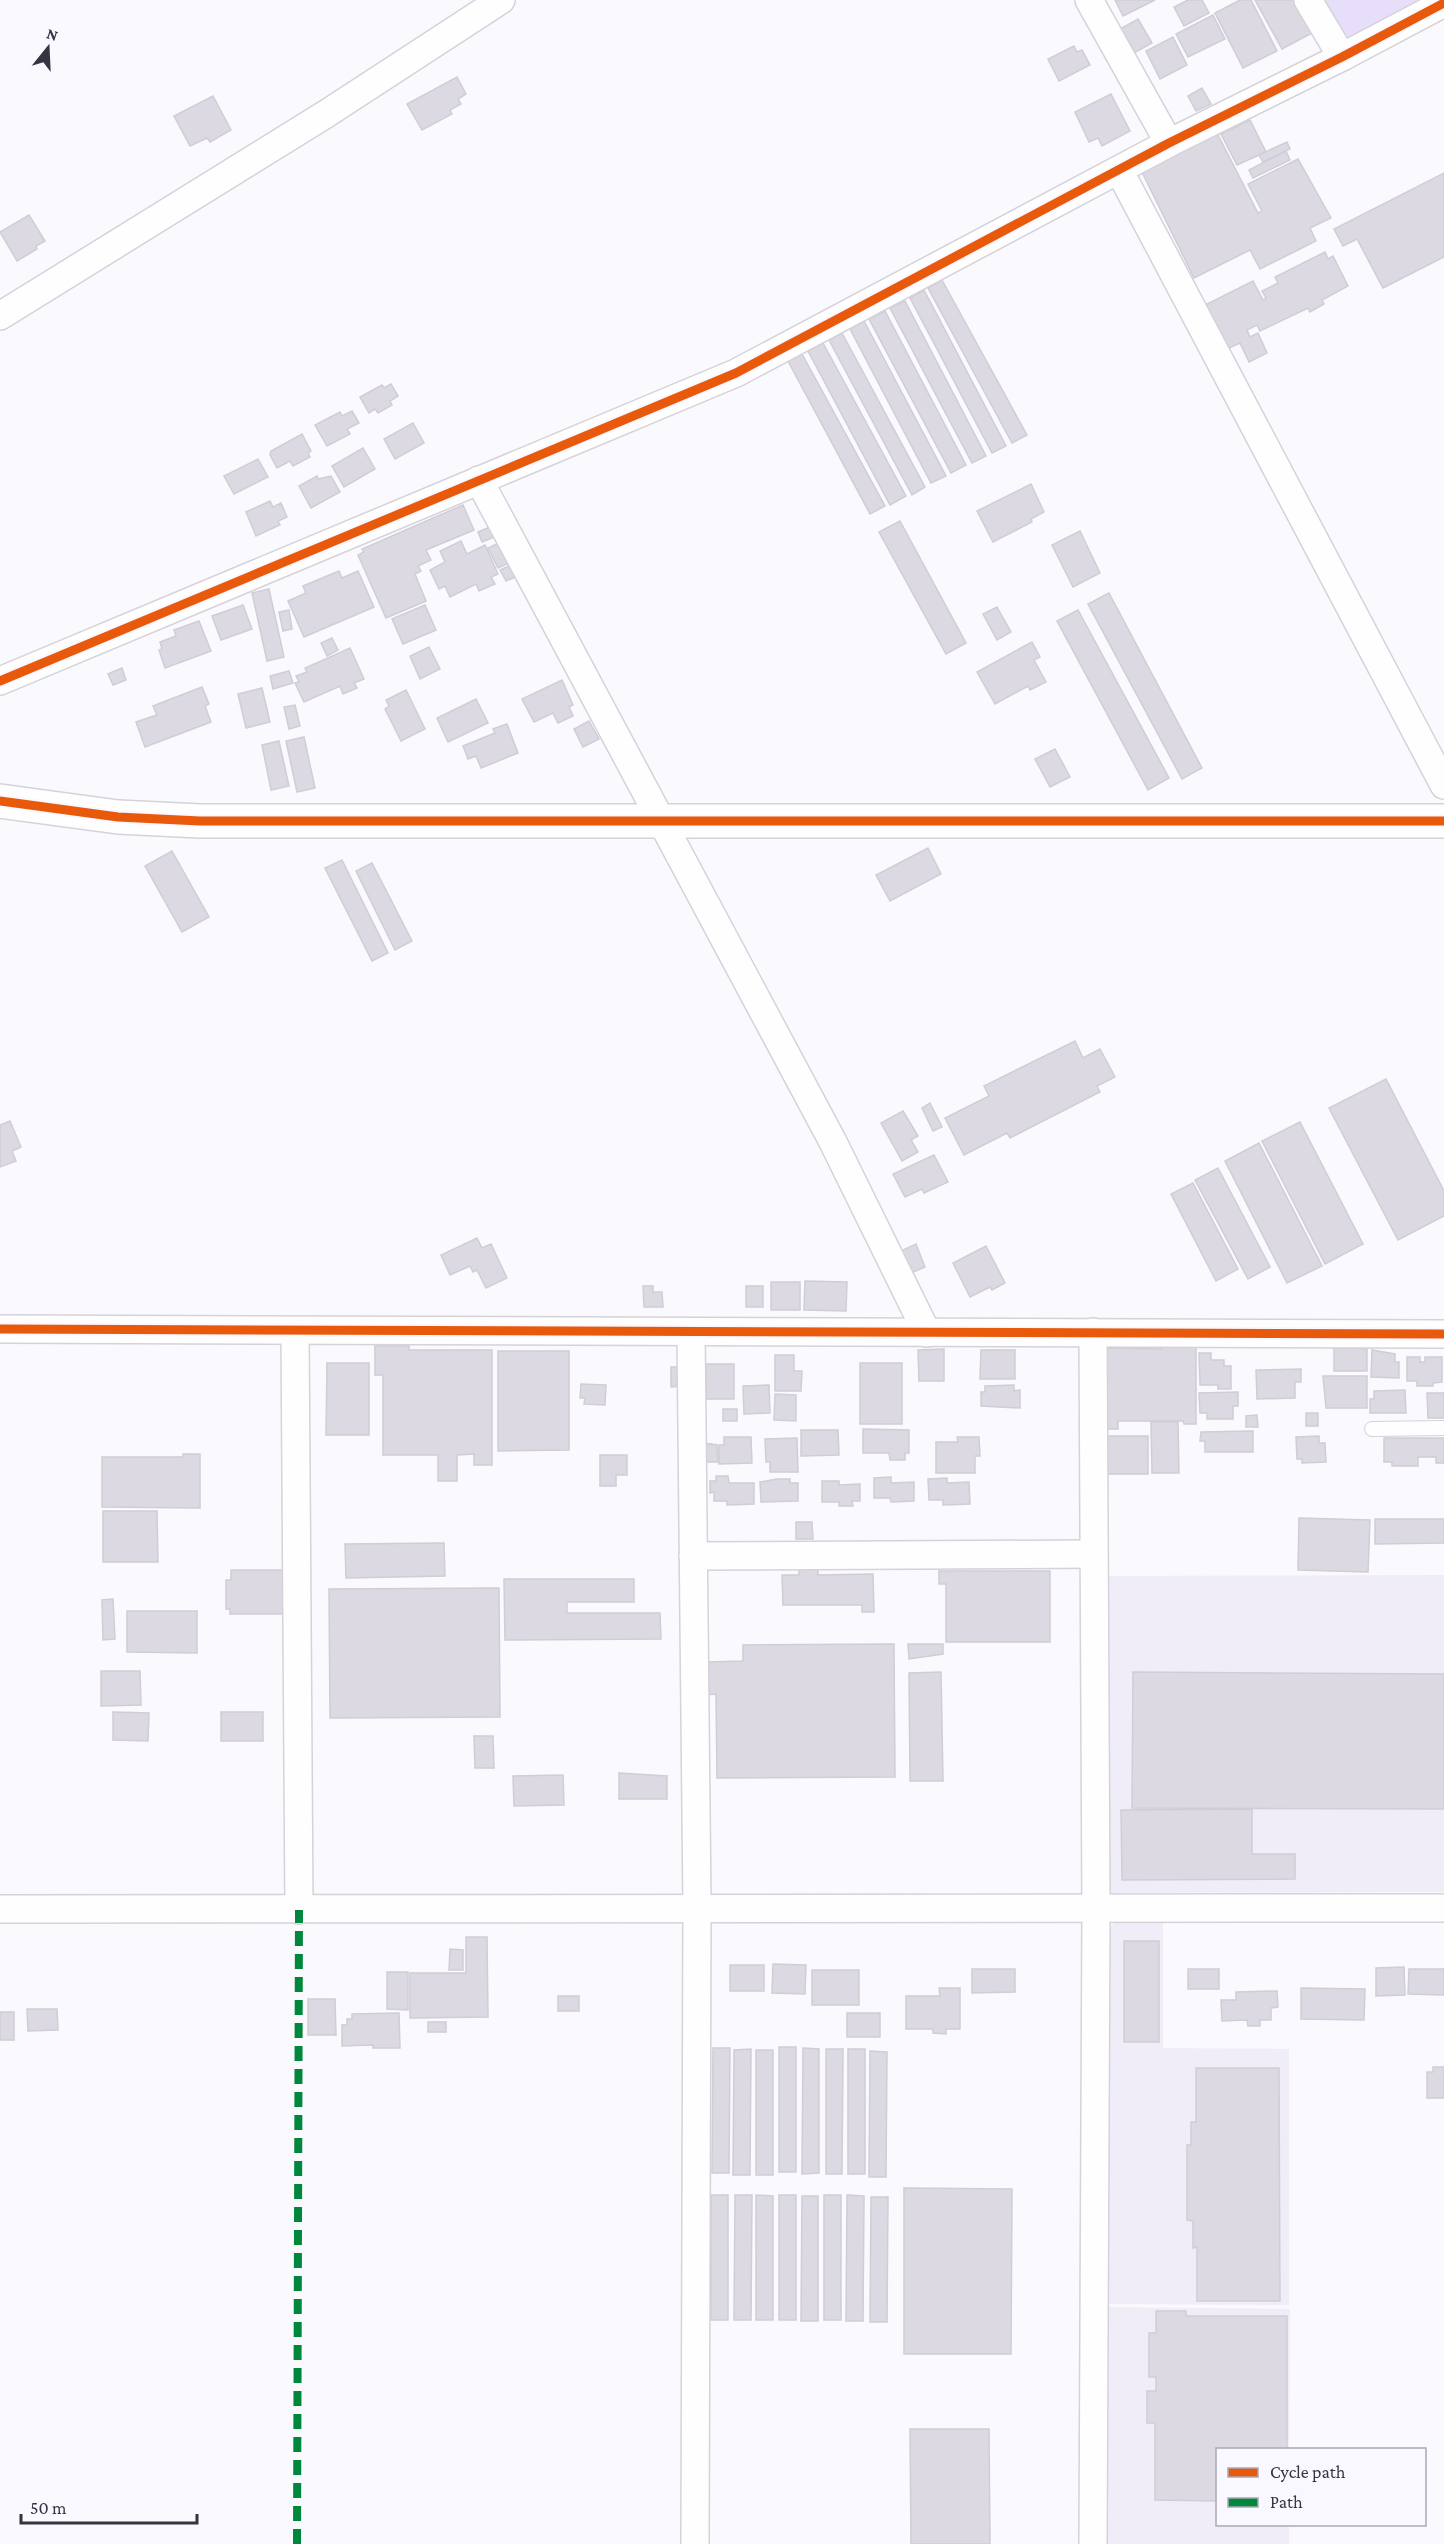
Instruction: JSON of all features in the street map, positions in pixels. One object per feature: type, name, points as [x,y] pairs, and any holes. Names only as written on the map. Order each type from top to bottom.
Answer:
[{"type":"street","points":[[0,316],[326,114],[501,0]]},
{"type":"street","points":[[1089,0],[1169,142]]},
{"type":"street","points":[[1308,0],[1342,57]]},
{"type":"street","points":[[0,681],[736,373],[1169,142],[1342,57],[1444,3]]},
{"type":"street","points":[[1119,170],[1444,785]]},
{"type":"street","points":[[479,480],[833,1142],[927,1333]]},
{"type":"street","points":[[0,801],[118,817],[200,821],[1444,821]]},
{"type":"street","points":[[0,1329],[1444,1334]]},
{"type":"street","points":[[295,1331],[299,1910]]},
{"type":"street","points":[[691,1332],[697,1907],[695,2544]]},
{"type":"street","points":[[1093,1332],[1096,1909],[1093,2544]]},
{"type":"street","points":[[693,1556],[1093,1554]]},
{"type":"street","points":[[0,1909],[1444,1908]]},
{"type":"lane","points":[[1372,1429],[1444,1428]]},
{"type":"shaded area","points":[[1323,0],[1417,0],[1392,22],[1345,40]]},
{"type":"shaded area","points":[[1444,1575],[1444,1892],[1103,1893],[1101,1576]]},
{"type":"shaded area","points":[[1119,1918],[1163,1918],[1163,2048],[1289,2049],[1289,2305],[1105,2304],[1105,1932]]},
{"type":"shaded area","points":[[1105,2307],[1290,2309],[1289,2448],[1216,2448],[1216,2526],[1289,2526],[1289,2544],[1104,2544]]},
{"type":"building","points":[[1115,0],[1155,0],[1123,16]]},
{"type":"building","points":[[1188,0],[1202,0],[1209,13],[1184,26],[1174,7]]},
{"type":"building","points":[[1240,0],[1251,0],[1277,51],[1243,68],[1215,13]]},
{"type":"building","points":[[1255,0],[1299,0],[1316,31],[1282,49]]},
{"type":"building","points":[[1213,15],[1225,39],[1188,57],[1176,34]]},
{"type":"building","points":[[1138,19],[1152,43],[1134,53],[1120,29]]},
{"type":"building","points":[[1173,37],[1187,65],[1160,79],[1146,51]]},
{"type":"building","points":[[1074,46],[1077,52],[1082,50],[1090,65],[1059,81],[1048,59]]},
{"type":"building","points":[[457,77],[466,94],[458,99],[461,104],[450,110],[452,114],[422,130],[407,104]]},
{"type":"building","points":[[1202,88],[1211,104],[1196,111],[1188,96]]},
{"type":"building","points":[[1111,94],[1130,131],[1102,146],[1098,138],[1089,142],[1075,112]]},
{"type":"building","points":[[213,96],[231,130],[210,142],[207,138],[190,146],[174,116]]},
{"type":"building","points":[[1250,120],[1266,152],[1237,165],[1221,134]]},
{"type":"building","points":[[1217,133],[1258,213],[1262,211],[1248,184],[1298,159],[1331,218],[1310,228],[1316,241],[1260,269],[1250,250],[1194,278],[1141,170]]},
{"type":"building","points":[[1287,142],[1290,149],[1263,162],[1259,155]]},
{"type":"building","points":[[1286,151],[1290,160],[1253,178],[1249,170]]},
{"type":"building","points":[[1444,173],[1444,257],[1383,288],[1357,239],[1343,246],[1334,229]]},
{"type":"building","points":[[29,215],[45,241],[36,246],[37,249],[17,261],[0,232]]},
{"type":"building","points":[[1325,252],[1328,259],[1333,256],[1348,286],[1322,300],[1324,304],[1310,312],[1308,308],[1260,331],[1257,325],[1247,330],[1250,337],[1258,333],[1267,353],[1249,362],[1240,343],[1227,349],[1205,305],[1253,281],[1263,300],[1266,298],[1262,291],[1278,283],[1275,277]]},
{"type":"building","points":[[942,280],[1027,435],[1012,443],[928,288]]},
{"type":"building","points":[[924,290],[1006,446],[992,453],[910,298]]},
{"type":"building","points":[[905,301],[986,456],[972,463],[890,308]]},
{"type":"building","points":[[885,311],[966,465],[951,473],[869,319]]},
{"type":"building","points":[[864,321],[946,476],[931,483],[850,329]]},
{"type":"building","points":[[842,333],[925,487],[912,495],[829,340]]},
{"type":"building","points":[[823,343],[906,496],[890,505],[808,351]]},
{"type":"building","points":[[802,354],[885,506],[870,514],[788,361]]},
{"type":"building","points":[[391,384],[398,396],[390,401],[392,405],[378,413],[375,409],[369,413],[360,397],[382,385],[384,388]]},
{"type":"building","points":[[352,411],[359,423],[347,429],[350,434],[327,446],[315,425],[340,412],[342,416]]},
{"type":"building","points":[[413,423],[424,443],[395,459],[384,439]]},
{"type":"building","points":[[302,434],[311,451],[308,453],[310,457],[293,466],[290,461],[277,468],[270,455],[271,451]]},
{"type":"building","points":[[363,448],[375,469],[344,487],[332,466]]},
{"type":"building","points":[[258,459],[268,477],[234,494],[224,476]]},
{"type":"building","points":[[317,476],[318,479],[331,476],[340,492],[311,508],[299,486]]},
{"type":"building","points":[[1031,484],[1044,512],[1031,519],[1032,522],[993,542],[977,511]]},
{"type":"building","points":[[270,501],[273,507],[281,503],[287,517],[278,521],[280,525],[256,536],[246,512]]},
{"type":"building","points":[[463,505],[474,530],[426,550],[431,560],[418,566],[421,571],[415,574],[426,601],[386,618],[358,555],[364,552],[362,549]]},
{"type":"building","points":[[900,521],[966,643],[946,654],[879,532]]},
{"type":"building","points":[[490,527],[494,537],[482,542],[478,532]]},
{"type":"building","points":[[1080,531],[1100,573],[1073,587],[1052,545]]},
{"type":"building","points":[[461,541],[467,554],[485,545],[498,574],[491,577],[495,584],[479,591],[476,584],[450,597],[445,586],[439,589],[430,570],[445,562],[440,551]]},
{"type":"building","points":[[501,542],[511,562],[498,568],[488,548]]},
{"type":"building","points":[[515,563],[520,575],[506,581],[500,570]]},
{"type":"building","points":[[339,571],[342,578],[358,571],[374,607],[304,637],[288,601],[306,593],[303,586]]},
{"type":"building","points":[[269,589],[284,657],[267,661],[252,593]]},
{"type":"building","points":[[1109,593],[1202,768],[1182,779],[1088,604]]},
{"type":"building","points":[[243,605],[252,629],[221,640],[212,616]]},
{"type":"building","points":[[425,605],[436,630],[403,644],[392,619]]},
{"type":"building","points":[[997,607],[1011,632],[997,640],[983,614]]},
{"type":"building","points":[[289,610],[292,629],[283,631],[279,612]]},
{"type":"building","points":[[1078,610],[1169,778],[1148,790],[1057,621]]},
{"type":"building","points":[[199,621],[211,651],[165,668],[159,650],[162,649],[160,642],[176,636],[174,630]]},
{"type":"building","points":[[332,638],[338,650],[327,656],[321,643]]},
{"type":"building","points":[[1032,642],[1040,657],[1034,660],[1046,682],[1030,690],[1028,686],[995,704],[977,672]]},
{"type":"building","points":[[429,647],[440,669],[420,679],[410,656]]},
{"type":"building","points":[[350,648],[364,679],[354,683],[357,688],[343,694],[340,686],[304,702],[295,683],[299,682],[296,676],[307,672],[305,668]]},
{"type":"building","points":[[122,668],[126,680],[113,685],[108,674]]},
{"type":"building","points":[[289,671],[293,683],[273,689],[270,676]]},
{"type":"building","points":[[562,680],[573,705],[569,707],[573,716],[558,723],[553,713],[534,722],[522,699]]},
{"type":"building","points":[[202,687],[209,704],[205,706],[211,722],[145,747],[136,722],[157,715],[153,706]]},
{"type":"building","points":[[262,688],[270,722],[246,728],[238,694]]},
{"type":"building","points":[[406,690],[425,729],[401,741],[385,709],[389,706],[386,700]]},
{"type":"building","points":[[476,699],[488,723],[448,742],[437,718]]},
{"type":"building","points":[[295,705],[300,726],[289,729],[284,707]]},
{"type":"building","points":[[589,721],[599,739],[583,747],[574,729]]},
{"type":"building","points":[[507,724],[518,753],[481,768],[476,756],[468,759],[463,746],[495,733],[493,729]]},
{"type":"building","points":[[304,737],[315,788],[297,792],[286,741]]},
{"type":"building","points":[[279,741],[289,786],[271,790],[262,745]]},
{"type":"building","points":[[1055,749],[1070,777],[1050,787],[1035,759]]},
{"type":"building","points":[[928,848],[941,874],[890,901],[876,875]]},
{"type":"building","points":[[172,851],[209,917],[182,932],[145,866]]},
{"type":"building","points":[[342,860],[388,953],[372,961],[325,868]]},
{"type":"building","points":[[372,863],[412,941],[395,950],[356,871]]},
{"type":"building","points":[[1075,1041],[1083,1058],[1100,1049],[1115,1077],[1097,1086],[1100,1092],[1010,1138],[1007,1133],[964,1155],[945,1118],[989,1096],[984,1086]]},
{"type":"building","points":[[1386,1079],[1444,1191],[1444,1216],[1398,1240],[1329,1108]]},
{"type":"building","points":[[930,1103],[942,1127],[933,1131],[922,1108]]},
{"type":"building","points":[[903,1111],[918,1136],[911,1140],[918,1152],[902,1161],[881,1123]]},
{"type":"building","points":[[10,1121],[21,1147],[12,1151],[16,1161],[0,1167],[0,1125]]},
{"type":"building","points":[[1300,1122],[1363,1244],[1325,1264],[1262,1141]]},
{"type":"building","points":[[1259,1143],[1322,1266],[1287,1283],[1225,1161]]},
{"type":"building","points":[[934,1155],[948,1182],[924,1193],[922,1189],[905,1197],[893,1174]]},
{"type":"building","points":[[1218,1168],[1270,1267],[1248,1279],[1195,1180]]},
{"type":"building","points":[[1193,1183],[1238,1269],[1216,1281],[1171,1194]]},
{"type":"building","points":[[477,1238],[482,1248],[491,1244],[507,1278],[486,1288],[477,1270],[473,1272],[470,1266],[450,1275],[441,1255]]},
{"type":"building","points":[[916,1244],[925,1267],[911,1273],[901,1251]]},
{"type":"building","points":[[986,1246],[1005,1283],[992,1290],[990,1287],[970,1297],[953,1263]]},
{"type":"building","points":[[805,1281],[847,1282],[846,1311],[804,1310]]},
{"type":"building","points":[[771,1282],[800,1282],[800,1310],[771,1310]]},
{"type":"building","points":[[643,1286],[653,1286],[653,1292],[662,1292],[663,1307],[644,1307]]},
{"type":"building","points":[[746,1286],[763,1286],[763,1307],[746,1307]]},
{"type":"building","points":[[1334,1345],[1362,1345],[1362,1349],[1367,1349],[1367,1371],[1334,1371]]},
{"type":"building","points":[[375,1346],[409,1346],[409,1350],[492,1350],[492,1465],[474,1465],[474,1454],[457,1455],[457,1481],[438,1481],[438,1455],[383,1455],[383,1375],[375,1375]]},
{"type":"building","points":[[1161,1346],[1196,1346],[1196,1424],[1184,1424],[1183,1421],[1118,1421],[1118,1429],[1101,1429],[1106,1348],[1161,1349]]},
{"type":"building","points":[[944,1349],[944,1381],[919,1381],[918,1350]]},
{"type":"building","points":[[981,1350],[1015,1350],[1015,1379],[980,1379]]},
{"type":"building","points":[[1372,1350],[1395,1354],[1395,1362],[1399,1362],[1399,1378],[1371,1377]]},
{"type":"building","points":[[498,1351],[569,1351],[569,1450],[498,1451]]},
{"type":"building","points":[[1199,1353],[1211,1353],[1211,1360],[1224,1360],[1224,1366],[1231,1366],[1231,1389],[1218,1389],[1218,1385],[1200,1385]]},
{"type":"building","points":[[775,1355],[794,1355],[794,1371],[802,1371],[801,1391],[775,1391]]},
{"type":"building","points":[[1407,1357],[1420,1357],[1420,1362],[1425,1362],[1425,1357],[1442,1357],[1442,1382],[1433,1383],[1433,1386],[1417,1386],[1417,1381],[1407,1381]]},
{"type":"building","points":[[327,1363],[369,1363],[369,1435],[326,1435]]},
{"type":"building","points":[[860,1363],[902,1363],[902,1424],[860,1424]]},
{"type":"building","points":[[706,1364],[734,1364],[734,1399],[706,1399]]},
{"type":"building","points":[[671,1367],[681,1367],[681,1386],[671,1387]]},
{"type":"building","points":[[1301,1369],[1301,1382],[1295,1382],[1295,1398],[1257,1399],[1256,1370]]},
{"type":"building","points":[[1323,1376],[1367,1376],[1367,1408],[1326,1408]]},
{"type":"building","points":[[581,1384],[606,1385],[605,1405],[584,1404],[585,1398],[580,1398]]},
{"type":"building","points":[[769,1385],[770,1413],[744,1414],[743,1386]]},
{"type":"building","points":[[1014,1385],[1014,1391],[1020,1390],[1020,1408],[981,1406],[981,1392],[985,1392],[985,1386]]},
{"type":"building","points":[[1405,1390],[1406,1413],[1370,1413],[1370,1399],[1374,1399],[1374,1391]]},
{"type":"building","points":[[1238,1392],[1238,1406],[1233,1406],[1233,1419],[1207,1419],[1207,1413],[1200,1413],[1199,1393]]},
{"type":"building","points":[[1427,1393],[1444,1393],[1444,1418],[1428,1418]]},
{"type":"building","points":[[775,1394],[796,1395],[796,1421],[774,1420]]},
{"type":"building","points":[[723,1409],[737,1409],[737,1421],[723,1421]]},
{"type":"building","points":[[1306,1413],[1318,1413],[1318,1426],[1306,1426]]},
{"type":"building","points":[[1257,1415],[1258,1427],[1246,1427],[1246,1416]]},
{"type":"building","points":[[1151,1422],[1178,1422],[1179,1473],[1152,1473]]},
{"type":"building","points":[[863,1429],[909,1430],[909,1453],[905,1453],[905,1460],[890,1460],[889,1453],[863,1453]]},
{"type":"building","points":[[801,1430],[838,1430],[839,1455],[801,1456]]},
{"type":"building","points":[[1253,1431],[1253,1452],[1205,1452],[1205,1441],[1200,1441],[1201,1432]]},
{"type":"building","points":[[1101,1436],[1148,1436],[1148,1474],[1102,1474]]},
{"type":"building","points":[[1319,1436],[1319,1443],[1325,1443],[1326,1462],[1302,1463],[1302,1459],[1297,1459],[1296,1437]]},
{"type":"building","points":[[724,1437],[751,1437],[752,1463],[719,1464],[719,1445],[724,1445]]},
{"type":"building","points":[[957,1437],[979,1437],[980,1456],[975,1456],[975,1473],[936,1473],[936,1442],[958,1442]]},
{"type":"building","points":[[797,1438],[798,1472],[770,1472],[770,1462],[766,1462],[765,1439]]},
{"type":"building","points":[[1384,1438],[1444,1438],[1444,1463],[1436,1463],[1436,1457],[1418,1457],[1418,1466],[1392,1466],[1392,1462],[1384,1462]]},
{"type":"building","points":[[704,1443],[717,1445],[718,1462],[704,1462]]},
{"type":"building","points":[[183,1454],[200,1454],[200,1508],[102,1507],[102,1457],[183,1457]]},
{"type":"building","points":[[600,1455],[627,1455],[627,1475],[616,1475],[616,1486],[600,1486]]},
{"type":"building","points":[[716,1476],[728,1476],[729,1483],[754,1483],[754,1504],[727,1505],[727,1501],[714,1501],[714,1492],[710,1493],[710,1481],[716,1481]]},
{"type":"building","points":[[891,1477],[891,1483],[914,1482],[914,1501],[891,1502],[890,1498],[874,1498],[874,1478]]},
{"type":"building","points":[[947,1478],[947,1483],[969,1482],[970,1504],[943,1505],[943,1500],[929,1500],[928,1479]]},
{"type":"building","points":[[790,1479],[790,1483],[798,1483],[798,1501],[761,1502],[760,1482]]},
{"type":"building","points":[[822,1481],[839,1481],[839,1485],[860,1484],[860,1501],[852,1501],[853,1506],[839,1506],[839,1502],[822,1502]]},
{"type":"building","points":[[103,1511],[157,1511],[158,1562],[103,1562]]},
{"type":"building","points":[[1299,1518],[1370,1520],[1368,1572],[1298,1570]]},
{"type":"building","points":[[1375,1519],[1444,1519],[1444,1543],[1375,1544]]},
{"type":"building","points":[[796,1522],[812,1522],[813,1539],[796,1539]]},
{"type":"building","points":[[444,1543],[445,1576],[346,1578],[345,1544]]},
{"type":"building","points":[[818,1568],[818,1575],[873,1574],[874,1612],[862,1612],[862,1605],[783,1605],[782,1575],[799,1575],[799,1569]]},
{"type":"building","points":[[231,1570],[285,1570],[285,1614],[230,1614],[230,1609],[226,1609],[226,1580],[231,1580]]},
{"type":"building","points":[[939,1571],[1050,1571],[1050,1642],[946,1642],[946,1584],[939,1584]]},
{"type":"building","points":[[504,1579],[634,1579],[634,1602],[567,1602],[567,1613],[660,1613],[661,1639],[505,1640]]},
{"type":"building","points":[[499,1588],[500,1717],[330,1718],[329,1589]]},
{"type":"building","points":[[113,1599],[115,1639],[103,1640],[102,1600]]},
{"type":"building","points":[[127,1611],[197,1611],[197,1653],[127,1652]]},
{"type":"building","points":[[894,1644],[895,1777],[717,1778],[716,1694],[707,1695],[706,1662],[743,1661],[743,1645]]},
{"type":"building","points":[[908,1644],[943,1644],[943,1654],[909,1659]]},
{"type":"building","points":[[101,1671],[140,1671],[141,1705],[101,1706]]},
{"type":"building","points":[[941,1672],[943,1781],[910,1781],[909,1673]]},
{"type":"building","points":[[1133,1672],[1444,1674],[1444,1809],[1132,1808]]},
{"type":"building","points":[[113,1712],[149,1713],[148,1741],[113,1740]]},
{"type":"building","points":[[221,1712],[263,1712],[263,1741],[221,1741]]},
{"type":"building","points":[[474,1736],[493,1736],[494,1768],[475,1768]]},
{"type":"building","points":[[619,1773],[667,1776],[667,1799],[619,1799]]},
{"type":"building","points":[[563,1775],[564,1805],[514,1806],[513,1776]]},
{"type":"building","points":[[1252,1809],[1252,1854],[1295,1854],[1295,1879],[1122,1880],[1121,1810]]},
{"type":"building","points":[[466,1937],[487,1937],[488,2017],[410,2018],[410,1973],[466,1973]]},
{"type":"building","points":[[1124,1941],[1159,1941],[1159,2042],[1124,2042]]},
{"type":"building","points":[[450,1949],[463,1950],[463,1970],[449,1970]]},
{"type":"building","points":[[773,1964],[806,1965],[805,1994],[772,1993]]},
{"type":"building","points":[[730,1965],[764,1965],[764,1991],[730,1991]]},
{"type":"building","points":[[1404,1967],[1405,1995],[1376,1996],[1376,1968]]},
{"type":"building","points":[[972,1969],[1015,1969],[1015,1992],[972,1993]]},
{"type":"building","points":[[1188,1969],[1219,1969],[1219,1989],[1188,1989]]},
{"type":"building","points":[[1409,1969],[1444,1969],[1444,1995],[1408,1994]]},
{"type":"building","points":[[812,1970],[859,1970],[859,2005],[812,2005]]},
{"type":"building","points":[[387,1972],[408,1972],[408,2010],[387,2009]]},
{"type":"building","points":[[939,1988],[960,1988],[960,2029],[946,2029],[946,2034],[933,2033],[933,2029],[906,2029],[906,1996],[940,1996]]},
{"type":"building","points":[[1301,1988],[1365,1989],[1364,2020],[1301,2019]]},
{"type":"building","points":[[1277,1991],[1278,2007],[1271,2008],[1271,2020],[1260,2020],[1260,2026],[1248,2026],[1247,2020],[1222,2021],[1221,2000],[1236,2000],[1236,1992]]},
{"type":"building","points":[[558,1996],[579,1996],[579,2011],[558,2011]]},
{"type":"building","points":[[308,1999],[335,1999],[336,2035],[308,2035]]},
{"type":"building","points":[[27,2009],[57,2009],[58,2030],[28,2031]]},
{"type":"building","points":[[0,2012],[14,2012],[14,2040],[0,2040]]},
{"type":"building","points":[[399,2013],[400,2048],[373,2048],[373,2045],[342,2046],[342,2025],[347,2025],[347,2019],[352,2019],[352,2014]]},
{"type":"building","points":[[847,2013],[880,2013],[880,2037],[847,2037]]},
{"type":"building","points":[[428,2022],[446,2022],[446,2032],[428,2032]]},
{"type":"building","points":[[779,2047],[796,2047],[796,2172],[779,2172]]},
{"type":"building","points":[[713,2048],[730,2048],[729,2173],[712,2173]]},
{"type":"building","points":[[803,2048],[819,2049],[819,2173],[802,2174]]},
{"type":"building","points":[[751,2049],[750,2175],[733,2175],[734,2050]]},
{"type":"building","points":[[826,2049],[843,2049],[842,2174],[826,2174]]},
{"type":"building","points":[[848,2049],[865,2049],[865,2174],[848,2174]]},
{"type":"building","points":[[756,2050],[773,2050],[773,2175],[756,2175]]},
{"type":"building","points":[[870,2051],[887,2052],[886,2177],[869,2177]]},
{"type":"building","points":[[1433,2067],[1444,2067],[1444,2098],[1427,2098],[1427,2072],[1433,2072]]},
{"type":"building","points":[[1196,2068],[1279,2068],[1280,2301],[1197,2301],[1197,2247],[1193,2248],[1193,2221],[1187,2220],[1187,2145],[1191,2145],[1191,2122],[1196,2122]]},
{"type":"building","points":[[904,2188],[1012,2189],[1011,2354],[904,2354]]},
{"type":"building","points":[[711,2195],[728,2195],[728,2320],[711,2320]]},
{"type":"building","points":[[735,2195],[752,2195],[751,2320],[734,2320]]},
{"type":"building","points":[[756,2195],[773,2196],[773,2320],[756,2320]]},
{"type":"building","points":[[779,2195],[796,2195],[796,2320],[779,2320]]},
{"type":"building","points":[[824,2195],[841,2195],[841,2320],[824,2320]]},
{"type":"building","points":[[847,2195],[864,2196],[863,2321],[846,2321]]},
{"type":"building","points":[[802,2196],[818,2196],[818,2321],[801,2321]]},
{"type":"building","points":[[871,2197],[888,2197],[887,2322],[870,2322]]},
{"type":"building","points":[[1156,2311],[1186,2311],[1186,2316],[1287,2316],[1287,2448],[1216,2448],[1216,2501],[1155,2500],[1155,2423],[1147,2423],[1147,2391],[1156,2391],[1156,2377],[1149,2377],[1149,2333],[1156,2333]]},
{"type":"building","points":[[910,2429],[989,2429],[990,2544],[911,2544]]},
{"type":"marked path","points":[[297,2544],[299,1910]]},
{"type":"cycle path","points":[[0,681],[736,373],[1169,143],[1342,57],[1444,3]]},
{"type":"cycle path","points":[[0,801],[118,817],[200,821],[1444,821]]},
{"type":"cycle path","points":[[0,1329],[1444,1334]]}]
